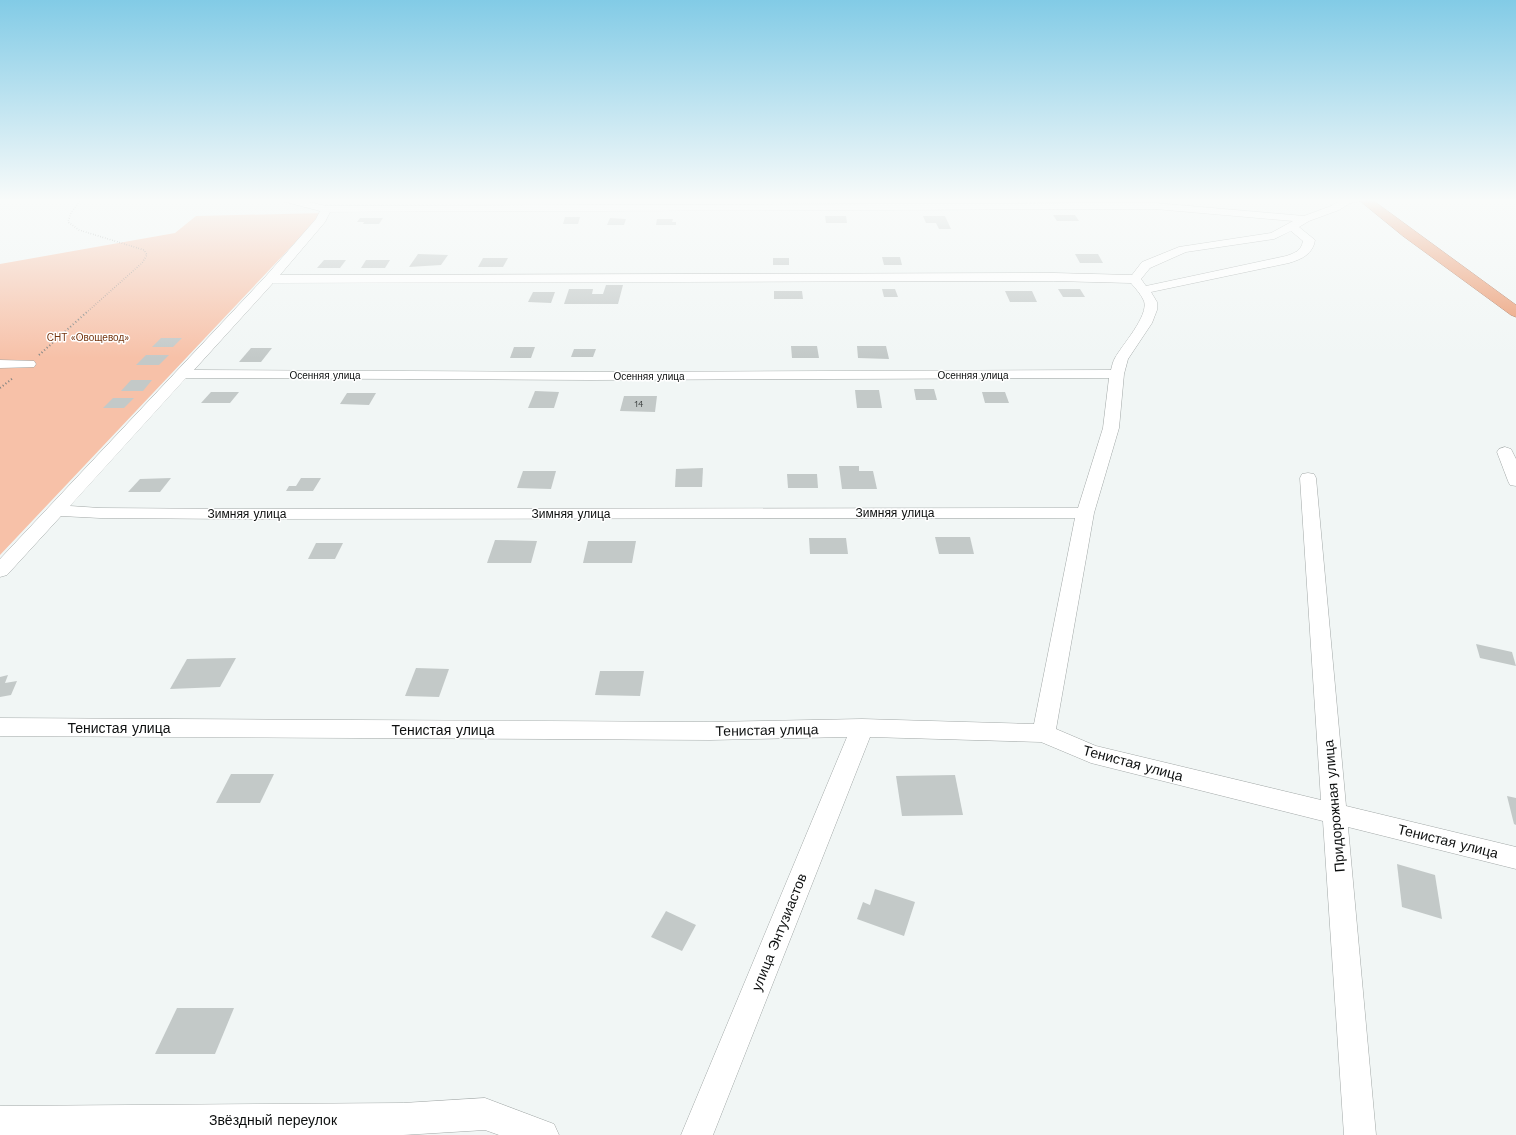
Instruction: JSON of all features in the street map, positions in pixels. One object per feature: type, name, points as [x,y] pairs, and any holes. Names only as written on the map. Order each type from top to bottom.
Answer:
[{"type":"highway","points":[[1433,252],[1516,312]]},
{"type":"street","points":[[0,572],[294,252]]},
{"type":"street","points":[[1139,285],[1146,265],[1176,252]]},
{"type":"street","points":[[270,279],[1054,277],[1139,285],[1179,284],[1289,259],[1304,252]]},
{"type":"street","points":[[1044,733],[1084,513],[1111,428],[1117,374],[1121,359],[1145,323],[1150,310],[1151,302],[1139,285]]},
{"type":"street","points":[[0,364],[30,364]]},
{"type":"street","name":"Осенняя улица","points":[[181,374],[597,376],[1117,374]]},
{"type":"street","points":[[1505,452],[1516,480]]},
{"type":"street","name":"Придорожная улица","points":[[1308,478],[1360,1135]]},
{"type":"street","name":"Зимняя улица","points":[[57,510],[100,513],[240,514],[1084,513]]},
{"type":"street","name":"Тенистая улица","points":[[0,727],[608,731],[862,728],[1044,733],[1091,754],[1516,858]]},
{"type":"street","name":"улица Энтузиастов","points":[[697,1135],[862,728]]},
{"type":"street","name":"Звёздный переулок","points":[[0,1122],[404,1120],[485,1114],[543,1135]]},
{"type":"path","points":[[0,388],[30,364],[142,263],[148,255],[146,252]]},
{"type":"green space","name":"СНТ «Овощевод»","points":[[68,252],[286,252],[0,555],[0,264]]},
{"type":"building","points":[[418,254],[448,255],[441,265],[409,267]]},
{"type":"building","points":[[1075,254],[1098,254],[1103,263],[1080,263]]},
{"type":"building","points":[[882,257],[900,257],[902,265],[884,265]]},
{"type":"building","points":[[483,258],[508,258],[503,267],[478,267]]},
{"type":"building","points":[[773,258],[789,258],[789,265],[773,265]]},
{"type":"building","points":[[324,260],[346,260],[340,268],[317,268]]},
{"type":"building","points":[[366,260],[390,260],[385,268],[361,268]]},
{"type":"building","points":[[606,285],[623,285],[618,304],[564,304],[569,289],[593,289],[592,294],[603,294]]},
{"type":"building","points":[[882,289],[895,289],[898,297],[884,297]]},
{"type":"building","points":[[1058,289],[1080,289],[1085,297],[1063,297]]},
{"type":"building","points":[[774,291],[802,291],[803,299],[774,299]]},
{"type":"building","points":[[1005,291],[1032,291],[1037,302],[1010,302]]},
{"type":"building","points":[[533,292],[555,292],[551,303],[528,302]]},
{"type":"building","points":[[161,338],[182,338],[173,347],[152,347]]},
{"type":"building","points":[[791,346],[817,346],[819,358],[792,358]]},
{"type":"building","points":[[857,346],[886,346],[889,359],[858,358]]},
{"type":"building","points":[[514,347],[535,347],[531,358],[510,358]]},
{"type":"building","points":[[251,348],[272,348],[261,362],[239,362]]},
{"type":"building","points":[[574,349],[596,349],[593,357],[571,357]]},
{"type":"building","points":[[146,355],[169,355],[159,365],[136,365]]},
{"type":"building","points":[[131,380],[152,380],[143,391],[121,391]]},
{"type":"building","points":[[914,389],[934,389],[937,400],[916,400]]},
{"type":"building","points":[[855,390],[879,390],[882,408],[857,408]]},
{"type":"building","points":[[535,391],[559,392],[554,408],[528,408]]},
{"type":"building","points":[[211,392],[239,392],[230,403],[201,403]]},
{"type":"building","points":[[982,392],[1005,392],[1009,403],[985,403]]},
{"type":"building","points":[[347,393],[376,393],[369,405],[340,404]]},
{"type":"building","points":[[624,396],[657,396],[655,412],[620,411]]},
{"type":"building","points":[[113,398],[134,398],[124,408],[103,408]]},
{"type":"building","points":[[839,466],[859,466],[859,471],[873,471],[877,489],[842,489]]},
{"type":"building","points":[[703,468],[702,487],[675,487],[676,469]]},
{"type":"building","points":[[523,471],[556,471],[551,489],[517,488]]},
{"type":"building","points":[[787,474],[817,474],[818,488],[788,488]]},
{"type":"building","points":[[171,478],[160,492],[128,492],[140,479]]},
{"type":"building","points":[[301,478],[321,478],[313,491],[286,491],[289,486],[296,486]]},
{"type":"building","points":[[935,537],[970,537],[974,554],[939,554]]},
{"type":"building","points":[[809,538],[846,538],[848,554],[810,554]]},
{"type":"building","points":[[495,540],[537,541],[531,563],[487,563]]},
{"type":"building","points":[[588,541],[636,541],[632,563],[583,563]]},
{"type":"building","points":[[316,543],[343,543],[335,559],[308,559]]},
{"type":"building","points":[[1476,644],[1512,652],[1516,666],[1480,658]]},
{"type":"building","points":[[236,658],[220,687],[170,689],[187,659]]},
{"type":"building","points":[[416,668],[449,669],[439,697],[405,696]]},
{"type":"building","points":[[600,671],[644,671],[640,696],[595,695]]},
{"type":"building","points":[[8,675],[5,683],[17,681],[11,695],[0,697],[0,677]]},
{"type":"building","points":[[231,774],[274,774],[260,803],[216,803]]},
{"type":"building","points":[[955,775],[963,815],[902,816],[896,776]]},
{"type":"building","points":[[1507,796],[1516,798],[1516,825],[1514,824]]},
{"type":"building","points":[[1397,864],[1435,875],[1442,919],[1402,907]]},
{"type":"building","points":[[875,889],[915,902],[904,936],[857,919],[863,902],[870,905]]},
{"type":"building","points":[[666,911],[696,925],[682,951],[651,937]]},
{"type":"building","points":[[177,1008],[234,1008],[215,1054],[155,1054]]}]
